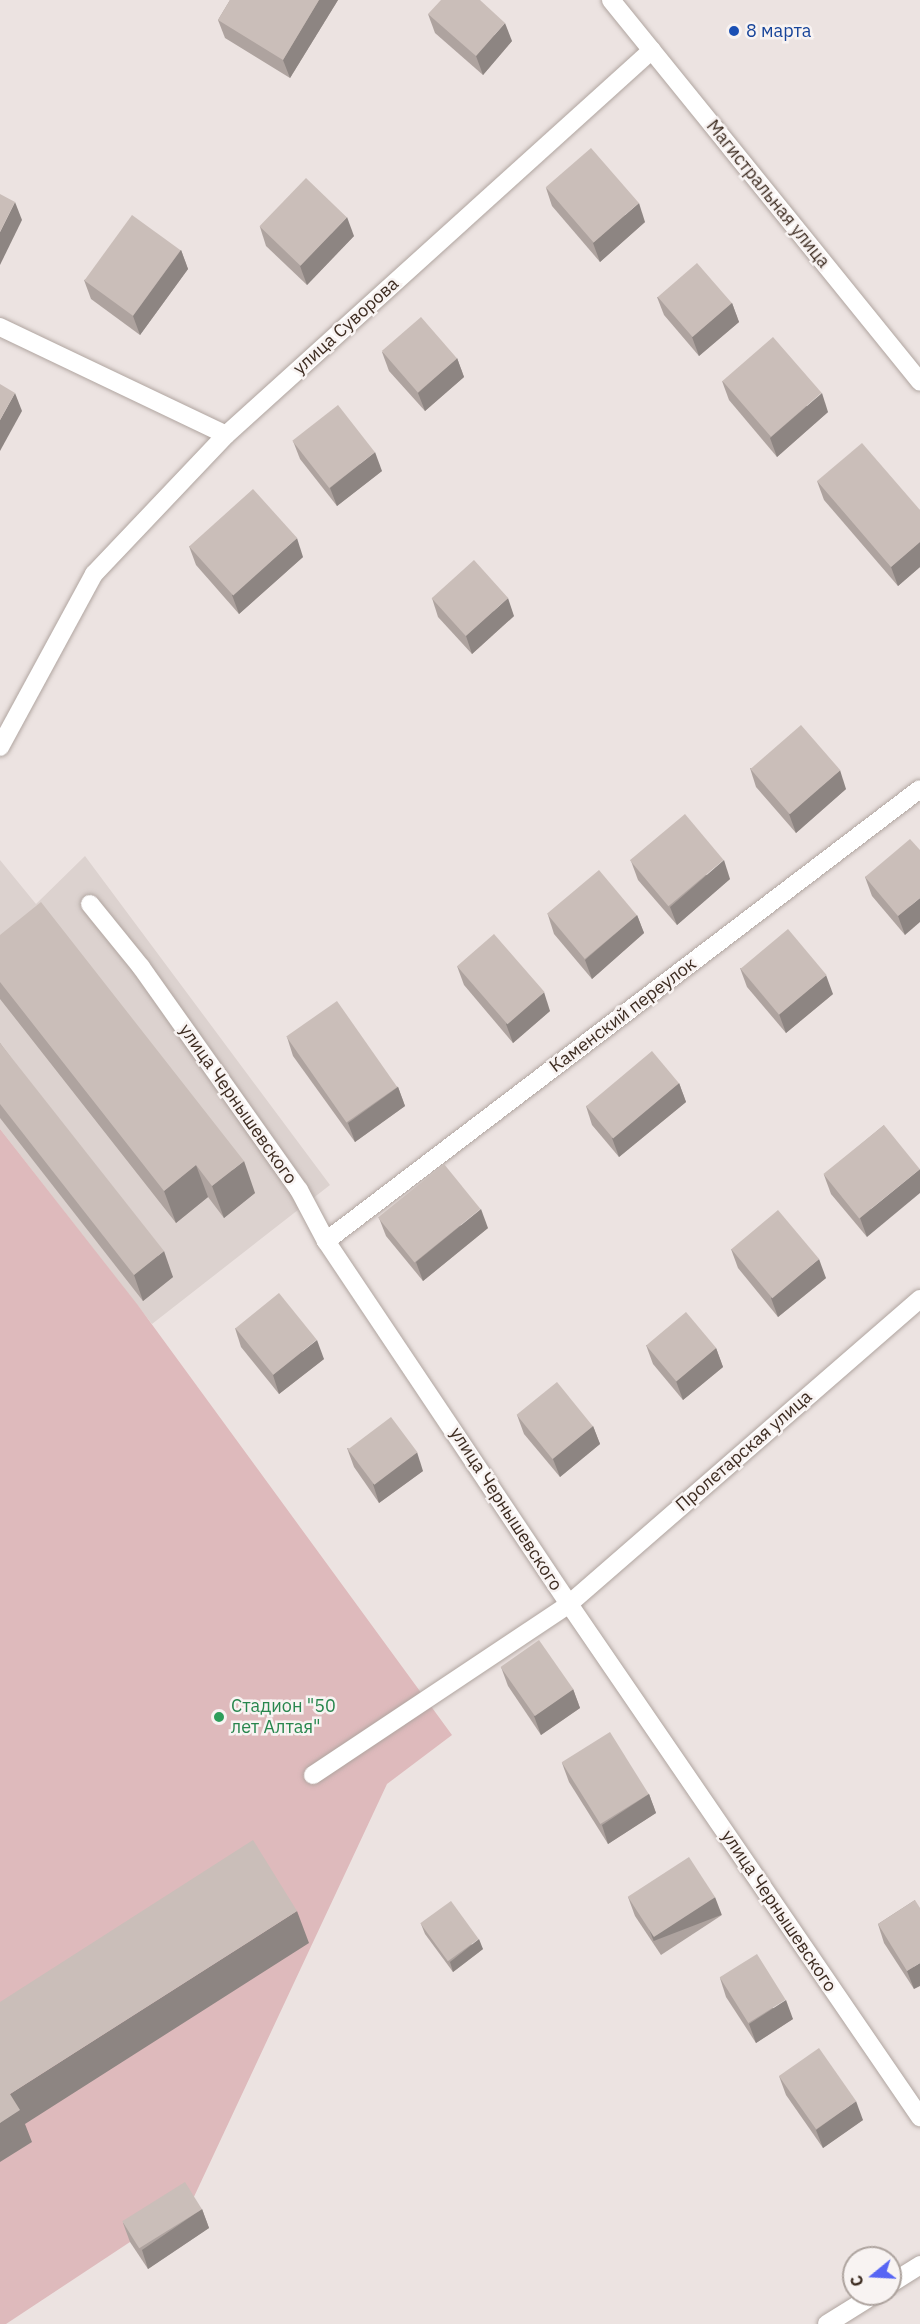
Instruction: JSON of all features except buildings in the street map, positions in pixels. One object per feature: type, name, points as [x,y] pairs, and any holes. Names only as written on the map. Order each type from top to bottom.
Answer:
[{"type":"street","name":"Магистральная улица","points":[[616,2],[652,50],[920,381]]},
{"type":"street","name":"улица Суворова","points":[[0,747],[94,574],[226,435],[652,50]]},
{"type":"street","points":[[0,327],[226,435]]},
{"type":"street","name":"Каменский переулок","points":[[326,1241],[920,789]]},
{"type":"street","name":"улица Чернышевского","points":[[90,904],[141,967],[292,1180],[326,1241],[569,1604],[920,2117]]},
{"type":"street","name":"Пролетарская улица","points":[[313,1775],[569,1604],[920,1299]]},
{"type":"street","points":[[902,2276],[920,2265]]},
{"type":"street","points":[[827,2324],[856,2306]]},
{"type":"shaded area","points":[[85,856],[330,1185],[152,1324],[0,1129],[0,860],[36,904]]},
{"type":"shaded area","name":"Стадион \"50 лет Алтая\"","points":[[0,1129],[137,1304],[452,1735],[387,1784],[192,2201],[6,2324],[0,2324]]},
{"type":"place","name":"8 марта","points":[[734,31]]},
{"type":"place","name":"Стадион \"50 лет Алтая\"","points":[[219,1717]]}]
